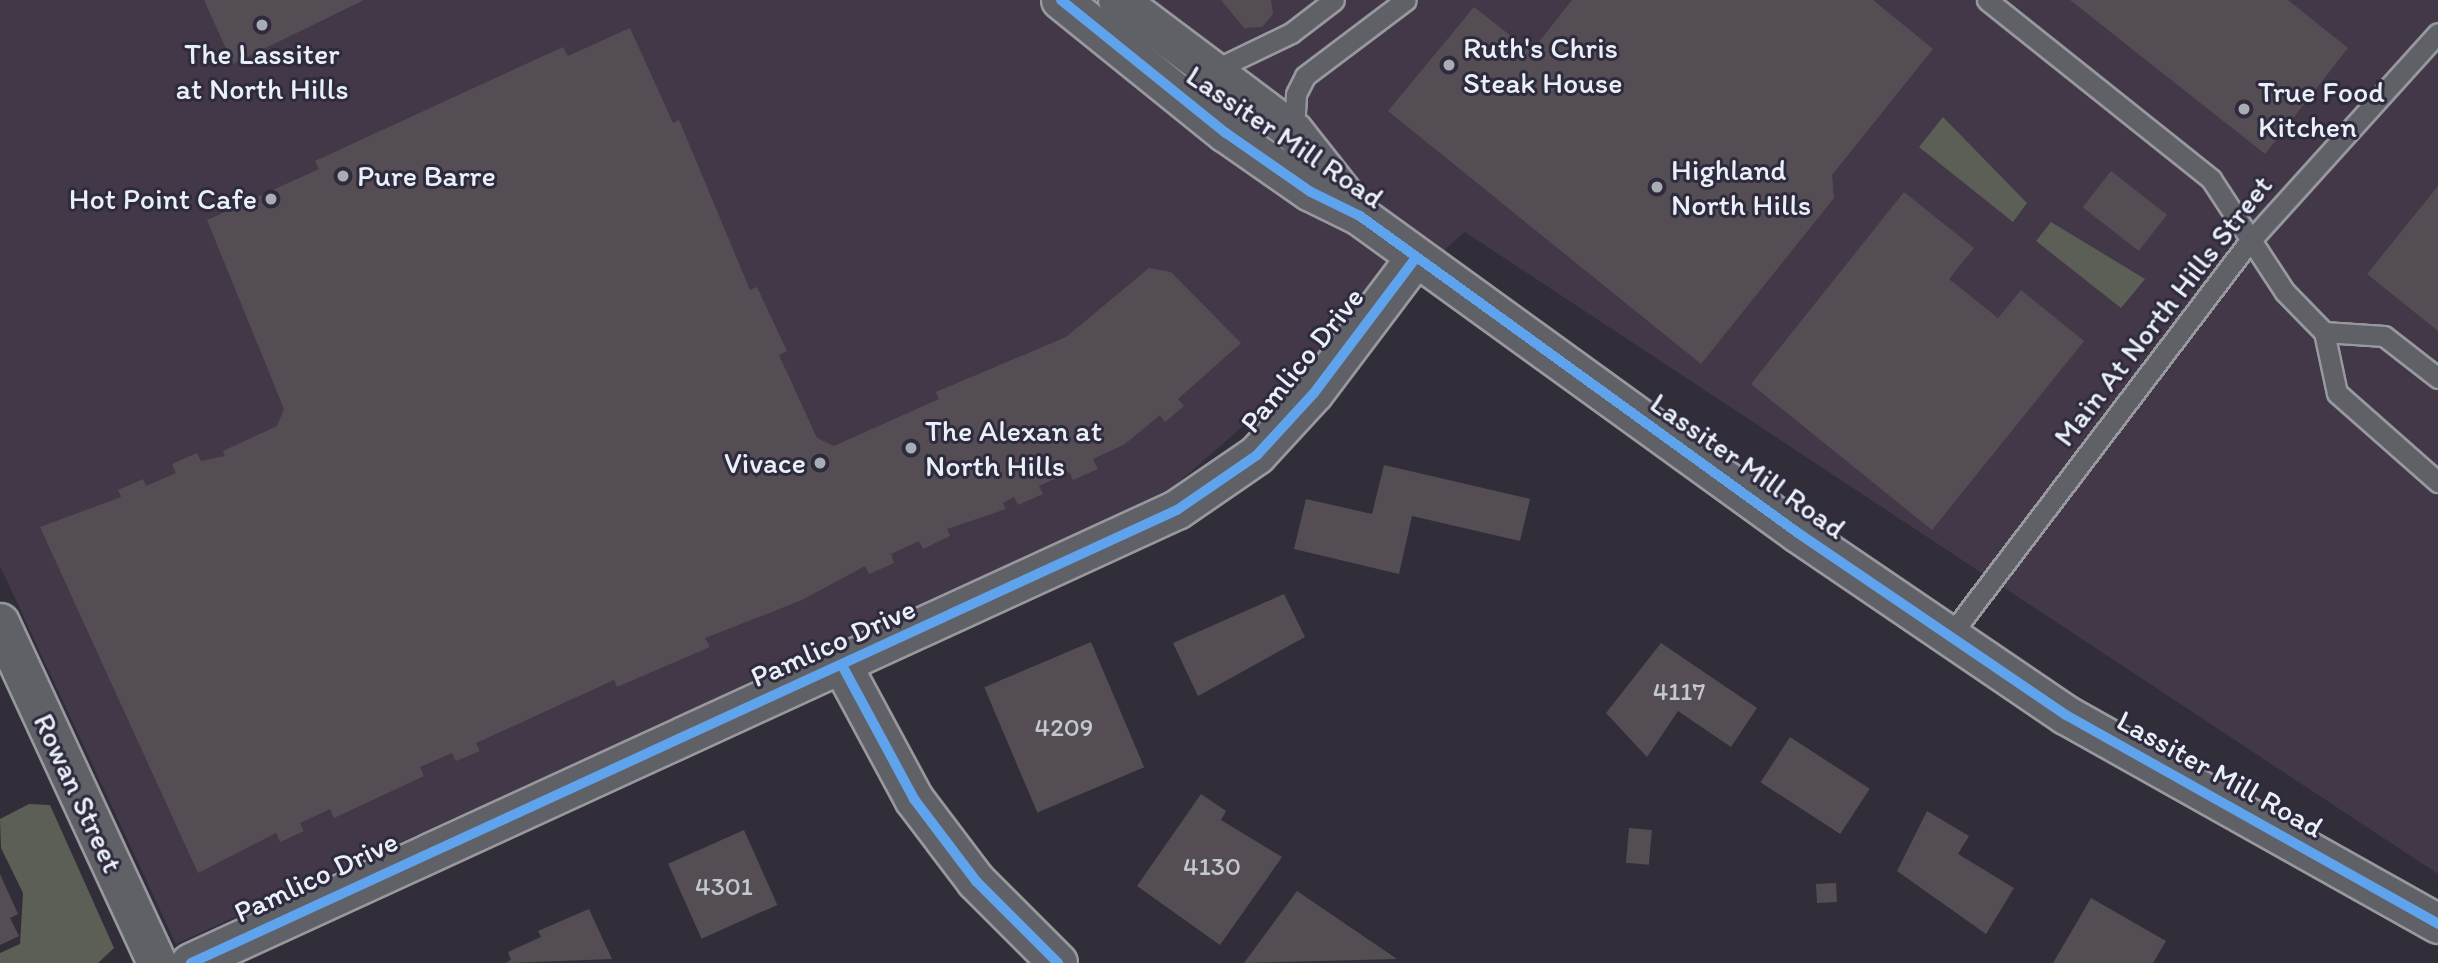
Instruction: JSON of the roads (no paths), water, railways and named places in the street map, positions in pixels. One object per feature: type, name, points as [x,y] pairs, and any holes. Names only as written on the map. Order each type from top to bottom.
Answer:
[{"type":"street","name":"Lassiter Mill Road","points":[[1061,0],[1226,134],[1311,192],[1360,216],[1415,259],[1949,637],[2077,722],[2438,924]]},
{"type":"street","name":"Lassiter Mill Road","points":[[1118,0],[1294,132],[1360,216]]},
{"type":"street","name":"Pamlico Drive","points":[[191,963],[844,667],[1177,510],[1256,455],[1314,393],[1415,259]]},
{"type":"street","name":"Rowan Street","points":[[0,623],[157,963]]},
{"type":"street","points":[[844,667],[914,799],[984,891],[1058,963]]},
{"type":"lane","points":[[1212,71],[1291,33],[1334,0]]},
{"type":"lane","points":[[1294,132],[1296,94],[1305,76],[1406,0]]},
{"type":"lane","points":[[1987,0],[2211,179],[2285,292],[2325,332],[2337,393],[2438,482]]},
{"type":"lane","name":"Main At North Hills Street","points":[[1949,637],[2250,240],[2438,33]]},
{"type":"lane","points":[[2325,332],[2384,336],[2438,378]]},
{"type":"place","name":"The Lassiter at North Hills","points":[[262,25]]},
{"type":"place","name":"Ruth's Chris Steak House","points":[[1449,65]]},
{"type":"place","name":"True Food Kitchen","points":[[2244,109]]},
{"type":"place","name":"Pure Barre","points":[[343,176]]},
{"type":"place","name":"Highland North Hills","points":[[1657,187]]},
{"type":"place","name":"Hot Point Cafe","points":[[271,199]]},
{"type":"place","name":"The Alexan at North Hills","points":[[911,448]]},
{"type":"place","name":"Vivace","points":[[820,463]]}]
